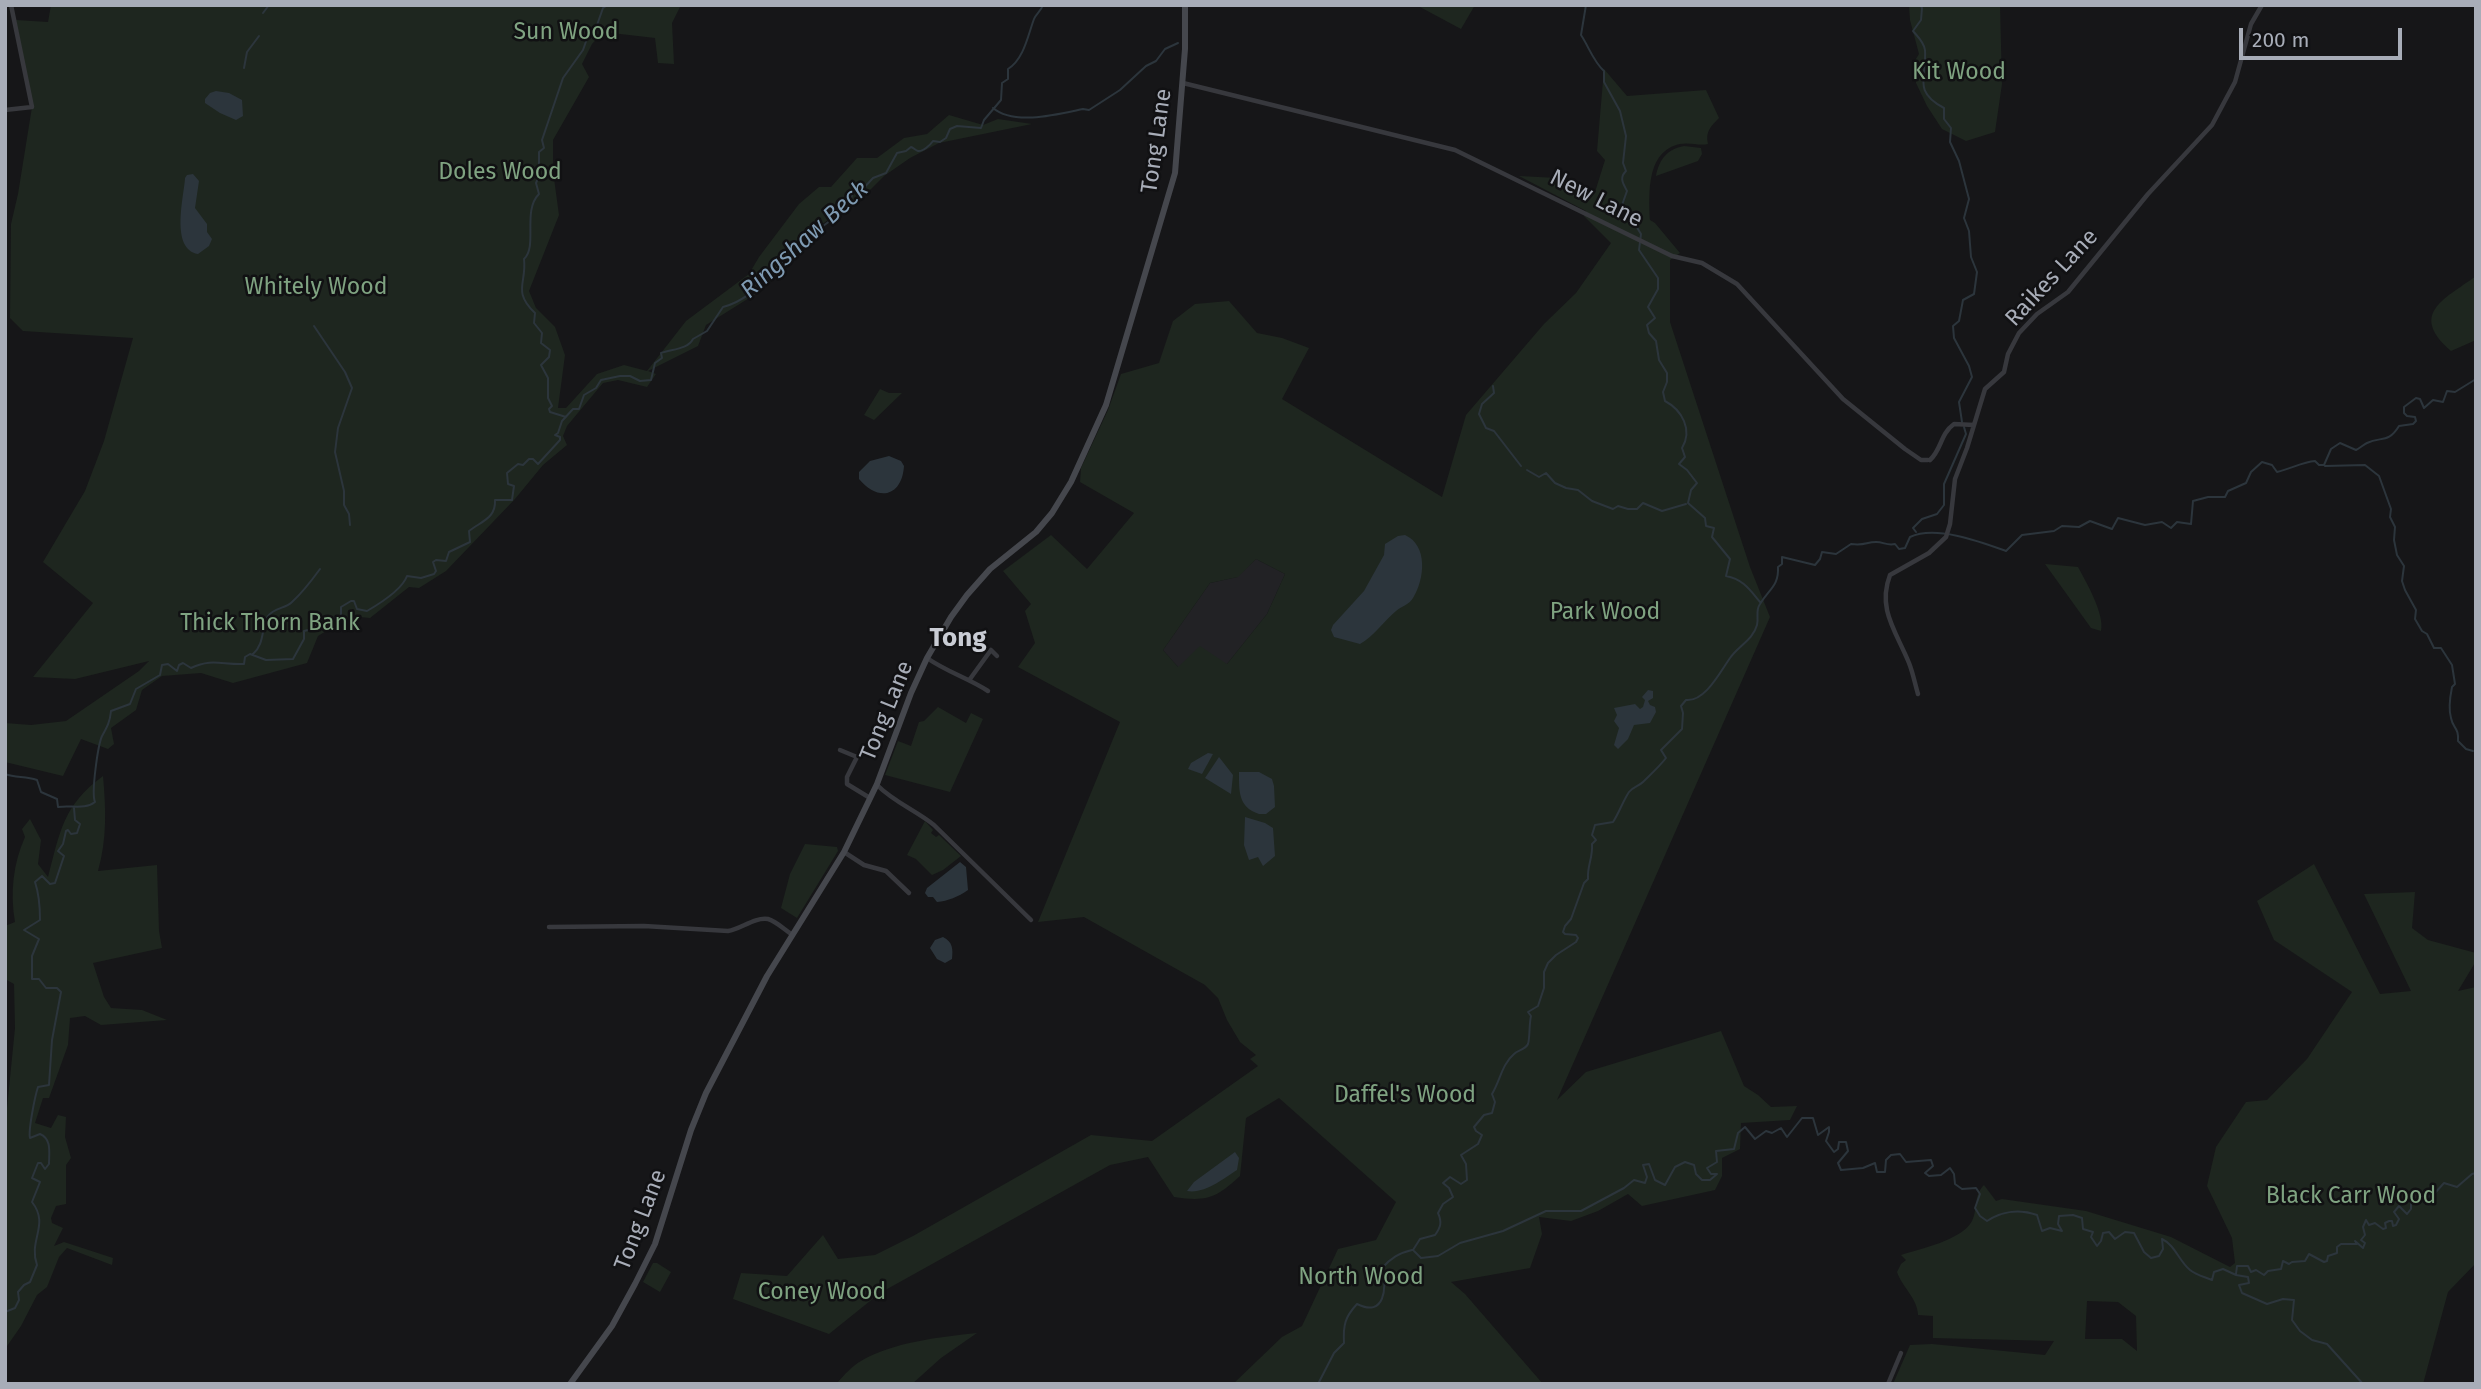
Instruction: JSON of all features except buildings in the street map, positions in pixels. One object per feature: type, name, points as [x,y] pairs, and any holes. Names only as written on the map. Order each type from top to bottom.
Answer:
[{"type":"street","points":[[5,110],[33,107],[11,5]]},
{"type":"street","name":"Tong Lane","points":[[570,1384],[612,1326],[655,1244],[691,1130],[706,1093],[767,976],[844,852],[877,784],[911,694],[928,658],[956,610],[983,576],[1037,532],[1052,513],[1071,482],[1106,405],[1175,173],[1183,83],[1185,5]]},
{"type":"street","name":"Raikes Lane","points":[[1918,694],[1910,665],[1888,613],[1885,589],[1890,575],[1929,553],[1947,534],[1955,479],[1985,389],[2004,372],[2008,354],[2019,334],[2037,314],[2068,292],[2148,194],[2212,125],[2235,82],[2251,24],[2262,5]]},
{"type":"street","name":"New Lane","points":[[1183,83],[1455,149],[1672,256],[1702,263],[1737,284],[1843,399],[1921,460],[1929,460],[1938,449],[1945,431],[1954,424],[1974,425]]},
{"type":"street","points":[[970,679],[990,650],[998,656]]},
{"type":"street","points":[[928,658],[944,670],[970,679],[988,691]]},
{"type":"street","points":[[840,750],[857,757],[847,777],[847,784],[870,798]]},
{"type":"street","points":[[877,784],[890,798],[934,825],[1031,920]]},
{"type":"street","points":[[844,852],[864,865],[886,872],[909,893]]},
{"type":"street","points":[[549,927],[644,926],[728,931],[737,930],[756,920],[769,919],[794,936]]},
{"type":"street","points":[[1888,1384],[1901,1353]]},
{"type":"shaded area","points":[[210,93],[229,93],[242,100],[243,116],[236,120],[205,103]]},
{"type":"shaded area","points":[[193,174],[199,181],[195,208],[207,224],[207,232],[212,239],[209,246],[198,254],[189,250],[181,233],[185,178]]},
{"type":"shaded area","points":[[889,456],[901,461],[904,466],[899,484],[888,493],[874,491],[859,479],[859,472],[870,461]]},
{"type":"shaded area","points":[[1405,535],[1418,546],[1422,563],[1420,582],[1411,600],[1360,644],[1334,637],[1331,630],[1333,625],[1364,591],[1384,555],[1385,544]]},
{"type":"shaded area","points":[[1256,559],[1285,574],[1267,614],[1227,664],[1193,684],[1163,650],[1210,583],[1237,577]]},
{"type":"shaded area","points":[[1648,690],[1653,691],[1653,698],[1648,701],[1655,707],[1656,712],[1650,723],[1634,725],[1628,739],[1618,749],[1614,745],[1619,728],[1614,721],[1617,715],[1614,708],[1635,704],[1640,709],[1645,700],[1642,697]]},
{"type":"shaded area","points":[[1208,753],[1213,754],[1202,774],[1188,769],[1191,763]]},
{"type":"shaded area","points":[[1219,757],[1233,775],[1231,794],[1205,778]]},
{"type":"shaded area","points":[[1239,772],[1259,772],[1272,779],[1275,807],[1266,814],[1259,814],[1247,807],[1241,798]]},
{"type":"shaded area","points":[[1245,817],[1273,828],[1275,856],[1263,866],[1258,857],[1249,860],[1244,845]]},
{"type":"shaded area","points":[[960,862],[966,867],[968,890],[937,902],[933,897],[928,897],[925,893],[927,888]]},
{"type":"shaded area","points":[[943,937],[949,941],[952,949],[952,959],[945,963],[937,959],[930,948],[935,940]]},
{"type":"shaded area","points":[[1235,1152],[1239,1158],[1237,1170],[1207,1188],[1187,1191],[1194,1182]]},
{"type":"green space","points":[[51,5],[681,5],[672,23],[674,64],[658,63],[655,38],[603,32],[592,44],[582,64],[589,77],[553,140],[553,171],[559,215],[529,291],[536,308],[555,327],[565,355],[558,408],[566,408],[597,374],[624,365],[647,371],[686,321],[749,274],[799,204],[819,187],[831,187],[857,158],[877,158],[904,138],[927,134],[949,115],[983,125],[998,119],[1032,124],[939,143],[910,158],[884,176],[858,202],[798,242],[785,266],[762,290],[706,325],[698,346],[648,371],[656,374],[647,387],[618,380],[603,383],[567,426],[563,436],[567,445],[543,465],[515,499],[446,571],[419,588],[409,587],[370,618],[351,616],[318,636],[307,663],[233,683],[201,673],[162,676],[142,690],[136,710],[111,728],[114,744],[108,749],[81,739],[63,776],[5,762],[5,723],[31,725],[66,721],[139,671],[149,661],[75,679],[33,677],[93,603],[43,562],[85,491],[104,441],[133,338],[23,331],[10,318],[11,224],[32,107],[16,20],[48,22]]},
{"type":"green space","points":[[1475,5],[1461,29],[1420,7]]},
{"type":"green space","name":"Kit Wood","points":[[1909,5],[2000,5],[2002,84],[1995,132],[1966,141],[1942,129],[1916,83],[1914,62],[1919,54]]},
{"type":"green space","points":[[1604,69],[1627,96],[1706,90],[1719,118],[1708,133],[1708,144],[1680,144],[1661,155],[1655,164],[1650,186],[1650,220],[1680,253],[1670,260],[1670,322],[1750,567],[1770,617],[1557,1100],[1586,1072],[1721,1031],[1744,1086],[1771,1107],[1797,1106],[1790,1120],[1741,1123],[1740,1149],[1722,1158],[1722,1176],[1715,1190],[1642,1206],[1628,1194],[1598,1211],[1571,1221],[1539,1217],[1542,1234],[1530,1268],[1451,1282],[1465,1294],[1543,1384],[1233,1384],[1282,1337],[1302,1326],[1338,1249],[1376,1240],[1396,1202],[1279,1098],[1246,1118],[1240,1176],[1210,1197],[1174,1197],[1148,1157],[1110,1165],[880,1293],[829,1334],[733,1299],[741,1273],[787,1276],[823,1235],[838,1259],[875,1255],[1091,1135],[1152,1141],[1258,1066],[1250,1059],[1256,1055],[1240,1042],[1218,998],[1205,985],[1084,917],[1038,922],[1120,722],[1018,667],[1035,643],[1025,611],[1031,604],[1003,571],[1051,535],[1087,569],[1134,513],[1080,482],[1081,468],[1108,410],[1121,374],[1159,363],[1173,321],[1195,304],[1229,301],[1257,333],[1282,338],[1309,348],[1282,399],[1442,497],[1466,415],[1544,324],[1576,293],[1611,243],[1584,216],[1586,211],[1519,176],[1557,178],[1595,192],[1605,160],[1597,151]],"holes":[[[1256,559],[1285,574],[1267,614],[1227,664],[1200,646],[1178,667],[1163,650],[1210,583],[1238,577]]]},
{"type":"green space","points":[[1684,146],[1701,148],[1702,154],[1698,161],[1656,176],[1665,156]]},
{"type":"green space","points":[[2476,276],[2476,340],[2451,351],[2439,338],[2433,327],[2432,317],[2443,301]]},
{"type":"green space","points":[[880,389],[889,393],[902,393],[874,420],[864,415]]},
{"type":"green space","points":[[2045,564],[2078,567],[2098,607],[2101,631],[2091,628]]},
{"type":"green space","points":[[938,707],[966,723],[971,713],[983,719],[950,792],[885,775],[898,741],[911,746],[919,722],[924,721]]},
{"type":"green space","points":[[103,776],[105,824],[98,871],[157,865],[162,948],[93,963],[104,997],[111,1008],[142,1010],[167,1020],[101,1025],[85,1016],[70,1018],[68,1045],[49,1098],[43,1098],[35,1123],[51,1128],[58,1115],[66,1117],[65,1137],[71,1158],[66,1165],[66,1204],[56,1206],[51,1218],[52,1223],[63,1228],[54,1246],[64,1242],[113,1258],[112,1265],[67,1248],[59,1257],[47,1287],[37,1295],[5,1349],[5,1128],[15,1028],[14,984],[5,979],[5,926],[15,922],[13,889],[15,868],[25,837],[22,829],[30,819],[41,840],[38,864],[48,877],[65,820],[79,798]]},
{"type":"green space","points":[[925,821],[933,830],[931,833],[936,837],[939,835],[961,856],[932,875],[916,859],[907,855]]},
{"type":"green space","points":[[805,844],[837,847],[838,851],[797,918],[781,908],[790,874]]},
{"type":"green space","name":"Black Carr Wood","points":[[2314,864],[2380,994],[2411,991],[2364,894],[2415,892],[2412,928],[2428,940],[2476,953],[2476,961],[2458,991],[2476,987],[2476,1263],[2448,1292],[2423,1384],[1893,1384],[1910,1345],[1932,1344],[2045,1355],[2054,1341],[1933,1338],[1933,1316],[1918,1315],[1915,1304],[1899,1277],[1897,1272],[1906,1260],[1901,1255],[1950,1239],[1967,1228],[1975,1212],[1978,1194],[1984,1185],[1996,1201],[2002,1199],[2086,1211],[2171,1237],[2230,1267],[2235,1263],[2232,1238],[2207,1186],[2216,1147],[2246,1102],[2267,1100],[2307,1059],[2352,992],[2274,940],[2257,901]],"holes":[[[2087,1301],[2118,1302],[2136,1316],[2137,1351],[2122,1339],[2085,1339]]]},
{"type":"green space","points":[[653,1263],[671,1272],[660,1292],[643,1282]]},
{"type":"green space","points":[[977,1333],[941,1358],[912,1384],[833,1384],[858,1363],[887,1349],[917,1341]]},
{"type":"waterway","points":[[263,13],[269,5]]},
{"type":"waterway","name":"Ringshaw Beck","points":[[566,417],[550,412],[549,409],[552,406],[548,398],[548,378],[541,365],[549,357],[550,350],[541,343],[542,333],[534,323],[535,313],[522,293],[524,259],[530,246],[531,210],[539,194],[536,183],[539,176],[539,152],[544,148],[542,140],[563,78],[583,50],[590,30],[597,25],[603,8],[608,5]]},
{"type":"waterway","name":"Ringshaw Beck","points":[[5,774],[37,780],[41,792],[57,799],[58,807],[82,807],[91,804],[95,802],[94,780],[99,749],[111,711],[130,704],[136,689],[160,675],[162,665],[168,664],[177,671],[183,663],[191,668],[211,663],[244,664],[245,657],[250,654],[266,660],[293,659],[304,639],[304,631],[312,629],[323,618],[341,618],[341,607],[354,601],[357,609],[367,611],[384,601],[407,576],[421,578],[434,574],[436,571],[433,562],[446,561],[449,552],[470,542],[469,531],[491,515],[495,500],[512,500],[514,486],[508,484],[507,473],[529,459],[538,464],[560,440],[560,437],[555,435],[562,421],[573,409],[579,409],[584,395],[596,388],[601,380],[620,376],[630,376],[640,381],[651,380],[655,363],[662,358],[661,353],[684,347],[707,331],[723,307],[733,304],[757,288],[786,259],[803,235],[819,229],[842,212],[843,205],[851,199],[853,191],[860,192],[873,178],[886,173],[897,153],[911,147],[922,150],[933,141],[940,142],[946,138],[950,129],[957,126],[981,128],[984,120],[1001,100],[1002,83],[1008,79],[1008,69],[1022,53],[1034,19],[1043,5]]},
{"type":"waterway","points":[[1586,5],[1581,35],[1604,71],[1604,82],[1620,111],[1626,136],[1623,163],[1626,171],[1622,178],[1627,191],[1622,213],[1631,218],[1641,234],[1639,250],[1658,278],[1658,289],[1648,307],[1655,318],[1647,325],[1649,333],[1656,341],[1659,360],[1667,373],[1663,392],[1665,401],[1681,415],[1686,428],[1682,448],[1685,457],[1679,464],[1697,483],[1691,490],[1688,503],[1705,518],[1706,526],[1714,528],[1712,537],[1730,559],[1726,576],[1742,582],[1760,602]]},
{"type":"waterway","points":[[1920,5],[1921,20],[1913,31],[1925,50],[1924,89],[1934,102],[1944,108],[1944,119],[1951,128],[1950,142],[1959,161],[1969,199],[1964,218],[1969,231],[1971,257],[1977,272],[1974,294],[1963,300],[1959,321],[1953,326],[1954,338],[1972,377],[1959,402],[1962,422]]},
{"type":"waterway","points":[[244,68],[247,52],[259,36]]},
{"type":"waterway","points":[[993,108],[1024,118],[1089,110],[1120,90],[1146,66],[1156,61],[1165,49],[1178,43]]},
{"type":"waterway","points":[[314,326],[345,372],[352,388],[338,428],[335,452],[350,525]]},
{"type":"waterway","points":[[1413,1250],[1420,1239],[1435,1235],[1439,1229],[1438,1213],[1443,1204],[1453,1197],[1443,1183],[1450,1177],[1461,1184],[1467,1180],[1466,1164],[1461,1155],[1478,1144],[1482,1135],[1474,1127],[1484,1115],[1492,1113],[1495,1102],[1492,1094],[1507,1063],[1528,1044],[1531,1016],[1528,1012],[1538,1006],[1548,963],[1578,938],[1563,932],[1588,879],[1592,844],[1596,840],[1592,835],[1595,825],[1613,822],[1629,792],[1643,782],[1666,758],[1661,750],[1682,729],[1681,706],[1686,700],[1706,691],[1733,654],[1752,635],[1757,625],[1757,612],[1775,583],[1782,557],[1815,565],[1822,552],[1836,554],[1851,544],[1879,542],[1895,544],[1899,549],[1905,548],[1910,537],[1932,533],[1958,536],[2006,551],[2022,535],[2054,531],[2062,526],[2079,527],[2090,521],[2112,529],[2118,518],[2145,525],[2162,522],[2171,528],[2177,522],[2191,524],[2193,501],[2208,497],[2225,497],[2228,491],[2246,483],[2251,472],[2262,462],[2272,465],[2277,472],[2315,461],[2324,465],[2331,449],[2340,443],[2356,450],[2372,441],[2388,437],[2399,426],[2413,424],[2415,417],[2407,416],[2404,407],[2416,398],[2420,399],[2424,408],[2433,400],[2443,402],[2447,391],[2455,392],[2476,379]]},
{"type":"waterway","points":[[1493,386],[1494,393],[1482,404],[1479,414],[1486,428],[1494,431],[1521,466]]},
{"type":"waterway","points":[[1916,532],[1913,528],[1922,519],[1937,514],[1944,505],[1944,484],[1966,434],[1964,427]]},
{"type":"waterway","points":[[2325,466],[2365,465],[2379,476],[2391,509],[2397,555],[2404,566],[2402,581],[2405,590],[2416,610],[2415,619],[2422,631],[2427,634],[2434,648],[2441,648],[2452,665],[2455,684],[2450,699],[2451,718],[2458,733],[2458,741],[2466,749],[2473,751]]},
{"type":"waterway","points":[[1527,470],[1539,477],[1546,473],[1555,483],[1578,490],[1592,501],[1613,509],[1618,506],[1637,509],[1643,503],[1662,511],[1686,504]]},
{"type":"waterway","points":[[253,654],[261,640],[268,616],[292,602],[320,569]]},
{"type":"waterway","points":[[5,1312],[15,1308],[19,1300],[18,1292],[30,1282],[37,1265],[35,1248],[39,1218],[32,1202],[40,1182],[32,1178],[38,1163],[45,1169],[49,1164],[49,1151],[44,1136],[40,1134],[30,1138],[30,1128],[38,1087],[49,1085],[52,1040],[61,992],[57,988],[46,988],[39,979],[32,979],[32,956],[39,939],[24,930],[40,920],[35,882],[42,876],[50,884],[55,883],[64,856],[58,851],[66,831],[77,833],[80,824],[75,820],[74,808]]},
{"type":"waterway","points":[[1414,1251],[1421,1258],[1438,1256],[1460,1243],[1503,1231],[1546,1211],[1581,1211],[1634,1180],[1645,1183],[1647,1177],[1643,1165],[1649,1164],[1655,1180],[1665,1185],[1675,1167],[1685,1162],[1694,1165],[1696,1174],[1702,1180],[1710,1180],[1717,1174],[1711,1174],[1707,1168],[1717,1162],[1716,1151],[1734,1149],[1738,1133],[1745,1127],[1755,1139],[1766,1131],[1772,1133],[1781,1128],[1787,1137],[1802,1118],[1813,1118],[1818,1135],[1829,1127],[1826,1141],[1834,1152],[1838,1149],[1839,1142],[1846,1142],[1848,1151],[1838,1163],[1841,1170],[1863,1168],[1875,1163],[1877,1172],[1885,1172],[1886,1160],[1891,1155],[1900,1154],[1906,1162],[1931,1160],[1933,1166],[1925,1173],[1929,1176],[1941,1175],[1950,1168],[1955,1184],[1962,1189],[1976,1188],[1980,1194],[1975,1208],[1987,1221],[2005,1213],[2024,1212],[2037,1215],[2042,1231],[2050,1228],[2062,1231],[2058,1224],[2059,1216],[2073,1215],[2082,1218],[2083,1229],[2093,1232],[2091,1237],[2097,1246],[2103,1233],[2109,1232],[2115,1239],[2125,1232],[2134,1233],[2144,1252],[2151,1258],[2159,1256],[2163,1249],[2162,1239],[2186,1266],[2198,1275],[2212,1280],[2214,1272],[2223,1269],[2248,1277],[2249,1283],[2239,1285],[2242,1293],[2267,1304],[2283,1299],[2294,1300],[2292,1320],[2300,1331],[2312,1340],[2327,1344],[2363,1384]]},
{"type":"waterway","points":[[2236,1274],[2237,1266],[2248,1266],[2251,1272],[2256,1270],[2264,1275],[2268,1271],[2281,1269],[2283,1261],[2289,1264],[2305,1261],[2309,1254],[2324,1262],[2328,1256],[2337,1253],[2337,1247],[2341,1244],[2357,1244],[2355,1241],[2363,1248],[2365,1243],[2361,1240],[2365,1235],[2363,1227],[2366,1220],[2369,1225],[2375,1223],[2383,1229],[2389,1221],[2392,1221],[2393,1226],[2396,1225],[2399,1219],[2394,1212],[2399,1206],[2407,1214],[2411,1209],[2411,1201],[2418,1202],[2434,1194],[2444,1183],[2457,1187],[2476,1173]]},
{"type":"waterway","points":[[1318,1384],[1334,1353],[1344,1343],[1347,1317],[1357,1304],[1366,1307],[1379,1304],[1384,1292],[1382,1268],[1396,1256],[1412,1250]]},
{"type":"district","name":"Tong","points":[[958,639]]},
{"type":"park label","name":"Sun Wood","points":[[566,33]]},
{"type":"park label","name":"Doles Wood","points":[[500,173]]},
{"type":"park label","name":"Whitely Wood","points":[[316,288]]},
{"type":"park label","name":"Park Wood","points":[[1605,613]]},
{"type":"park label","name":"Thick Thorn Bank","points":[[270,624]]},
{"type":"park label","name":"Daffel's Wood","points":[[1405,1096]]},
{"type":"park label","name":"North Wood","points":[[1361,1278]]},
{"type":"park label","name":"Coney Wood","points":[[822,1293]]}]
